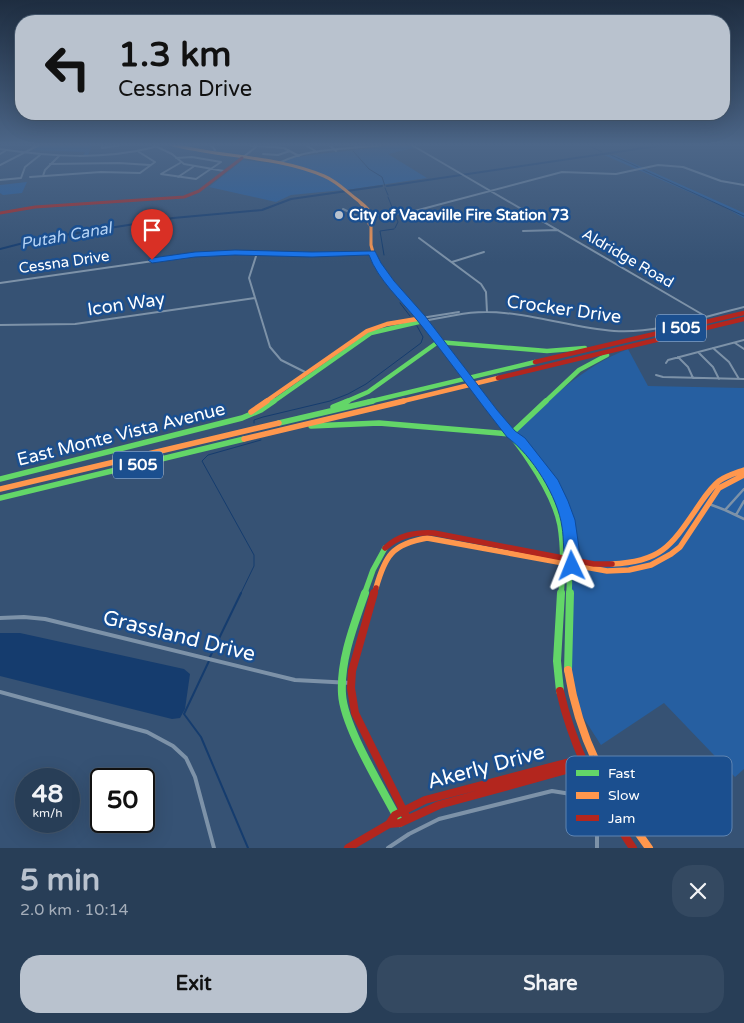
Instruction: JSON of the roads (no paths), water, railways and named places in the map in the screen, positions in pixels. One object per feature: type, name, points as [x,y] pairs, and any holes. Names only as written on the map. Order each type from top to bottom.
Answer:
[{"type":"main road","points":[[0,212],[37,205],[173,196],[201,189],[208,184]]},
{"type":"main road","points":[[336,184],[358,200],[370,215],[372,252],[376,264],[422,320],[474,389],[511,434],[530,452],[558,492],[568,520],[572,563],[567,651],[568,678],[574,707],[592,756]]},
{"type":"main road","name":"I 505","points":[[0,489],[744,313]]},
{"type":"main road","name":"I 505","points":[[0,498],[744,319]]},
{"type":"main road","name":"East Monte Vista Avenue","points":[[308,374],[362,334],[378,327],[422,320]]},
{"type":"main road","name":"East Monte Vista Avenue","points":[[0,478],[222,424],[247,416],[358,341],[378,330],[422,320]]},
{"type":"main road","points":[[358,341],[378,327]]},
{"type":"main road","points":[[276,432],[337,422],[367,421],[493,434],[511,434],[584,366],[603,357],[655,341]]},
{"type":"main road","points":[[266,426],[332,408],[360,397],[438,342],[547,351],[617,343]]},
{"type":"main road","points":[[511,434],[515,444],[541,478],[554,503],[562,534],[558,675],[563,706],[580,756]]},
{"type":"main road","points":[[572,563],[611,566],[631,565],[660,554],[675,542],[715,483],[728,475],[744,470]]},
{"type":"main road","points":[[400,823],[354,738],[343,702],[342,682],[344,666],[367,588],[380,554],[386,546],[406,535],[421,532],[434,533],[611,572],[658,563],[680,547],[725,483],[744,475]]},
{"type":"main road","points":[[407,818],[355,713],[351,683],[359,643],[382,567],[391,551],[397,546],[418,538],[440,539],[562,561]]},
{"type":"main road","name":"Akerly Drive","points":[[348,848],[389,824],[403,810],[443,794],[566,763]]},
{"type":"main road","name":"Akerly Drive","points":[[389,824],[400,823],[407,818],[439,805],[566,770]]},
{"type":"main road","points":[[625,836],[633,848]]},
{"type":"main road","points":[[641,836],[650,848]]},
{"type":"street","name":"Aldridge Road","points":[[479,184],[705,316]]},
{"type":"street","points":[[343,209],[354,215],[407,213],[520,184]]},
{"type":"street","points":[[523,232],[559,230]]},
{"type":"street","points":[[419,238],[484,287],[487,312]]},
{"type":"street","name":"Cessna Drive","points":[[0,283],[189,255],[372,252]]},
{"type":"street","points":[[452,262],[484,252]]},
{"type":"street","points":[[257,253],[249,278],[272,351],[281,360],[308,374]]},
{"type":"street","name":"Icon Way","points":[[0,325],[70,325],[255,298]]},
{"type":"street","name":"Crocker Drive","points":[[422,320],[468,312],[487,312],[615,331],[655,327],[744,307]]},
{"type":"street","name":"Crocker Drive","points":[[422,320],[468,312]]},
{"type":"street","points":[[666,363],[668,360],[744,340]]},
{"type":"street","points":[[735,342],[744,349]]},
{"type":"street","points":[[713,348],[729,362],[739,379]]},
{"type":"street","points":[[698,352],[713,367],[719,379]]},
{"type":"street","points":[[678,358],[688,367],[693,378]]},
{"type":"street","points":[[656,374],[664,377],[744,379]]},
{"type":"street","points":[[725,510],[743,490]]},
{"type":"street","points":[[736,515],[744,501]]},
{"type":"street","points":[[709,504],[744,519]]},
{"type":"street","name":"Grassland Drive","points":[[0,618],[24,617],[45,619],[295,680],[351,683]]},
{"type":"street","points":[[0,692],[147,732],[168,742],[186,758],[197,784],[214,848]]},
{"type":"street","points":[[388,848],[409,834],[439,820],[552,791],[566,793]]},
{"type":"waterway","points":[[387,186],[403,184]]},
{"type":"waterway","points":[[673,184],[744,216]]},
{"type":"waterway","name":"Putah Canal","points":[[0,249],[39,239],[173,218],[262,210],[291,199],[382,186]]},
{"type":"waterway","points":[[385,188],[388,195]]},
{"type":"waterway","points":[[388,197],[392,207]]},
{"type":"waterway","points":[[393,208],[394,212]]},
{"type":"waterway","points":[[395,215],[398,222],[395,228]]},
{"type":"waterway","points":[[384,255],[380,231],[394,229]]},
{"type":"waterway","points":[[400,303],[410,316]]},
{"type":"waterway","points":[[254,423],[254,420],[263,417],[330,401],[366,384],[421,343],[423,337],[417,326]]},
{"type":"waterway","points":[[240,595],[254,566],[254,555],[202,461],[208,455],[261,440]]},
{"type":"waterway","points":[[210,657],[241,593]]},
{"type":"waterway","points":[[209,661],[184,714],[201,737],[248,848]]},
{"type":"place","name":"City of Vacaville Fire Station 73","points":[[339,215]]}]
